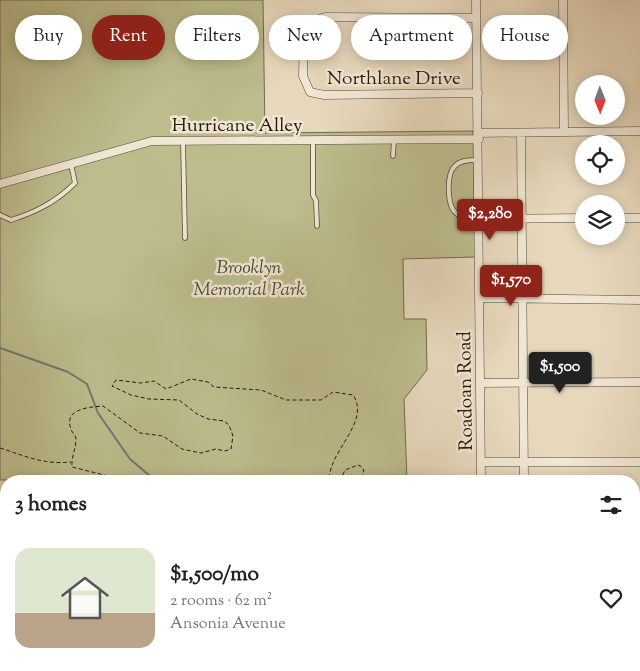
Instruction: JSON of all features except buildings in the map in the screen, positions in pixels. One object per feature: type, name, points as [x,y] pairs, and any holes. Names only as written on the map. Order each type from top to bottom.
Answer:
[{"type":"street","name":"Roadoan Road","points":[[476,0],[479,136],[481,475]]},
{"type":"street","points":[[563,0],[564,132]]},
{"type":"street","name":"Northlane Drive","points":[[476,18],[325,17],[312,22],[304,31],[303,76],[310,92],[324,95],[478,93]]},
{"type":"street","name":"Hurricane Alley","points":[[0,184],[152,141],[394,139],[521,133],[640,131]]},
{"type":"street","points":[[521,133],[524,475]]},
{"type":"street","points":[[478,219],[575,218]]},
{"type":"street","points":[[625,218],[640,218]]},
{"type":"street","points":[[479,298],[640,300]]},
{"type":"street","points":[[480,383],[640,382]]},
{"type":"street","points":[[481,462],[640,462]]},
{"type":"lane","points":[[393,156],[394,139]]},
{"type":"lane","points":[[312,140],[313,195],[316,201],[317,226]]},
{"type":"lane","points":[[183,141],[185,238]]},
{"type":"lane","points":[[478,219],[462,217],[451,208],[450,176],[455,166],[460,162],[479,160]]},
{"type":"lane","points":[[0,214],[11,220],[27,215],[54,201],[75,183],[72,164]]},
{"type":"path","points":[[105,475],[81,468],[74,468],[71,462],[76,440],[70,421],[72,414],[79,410],[104,406],[140,433],[163,436],[182,449],[201,453],[216,449],[225,451],[231,449],[233,436],[229,425],[224,421],[208,419],[197,414],[179,400],[150,399],[131,395],[112,386],[112,383],[116,380],[141,383],[154,381],[166,390],[191,379],[208,382],[214,387],[261,390],[286,400],[321,400],[333,392],[353,395],[357,401],[350,435],[330,470],[330,475]]},
{"type":"path","points":[[0,448],[28,459],[48,463],[71,462]]},
{"type":"path","points":[[343,475],[345,470],[358,465],[364,471],[362,475]]},
{"type":"green space","name":"Brooklyn Memorial Park","points":[[0,0],[263,0],[265,133],[473,131],[475,257],[403,259],[404,319],[426,319],[427,370],[404,399],[407,475],[0,475]]},
{"type":"waterway","points":[[0,348],[68,372],[87,384],[98,413],[130,459],[149,475]]}]
